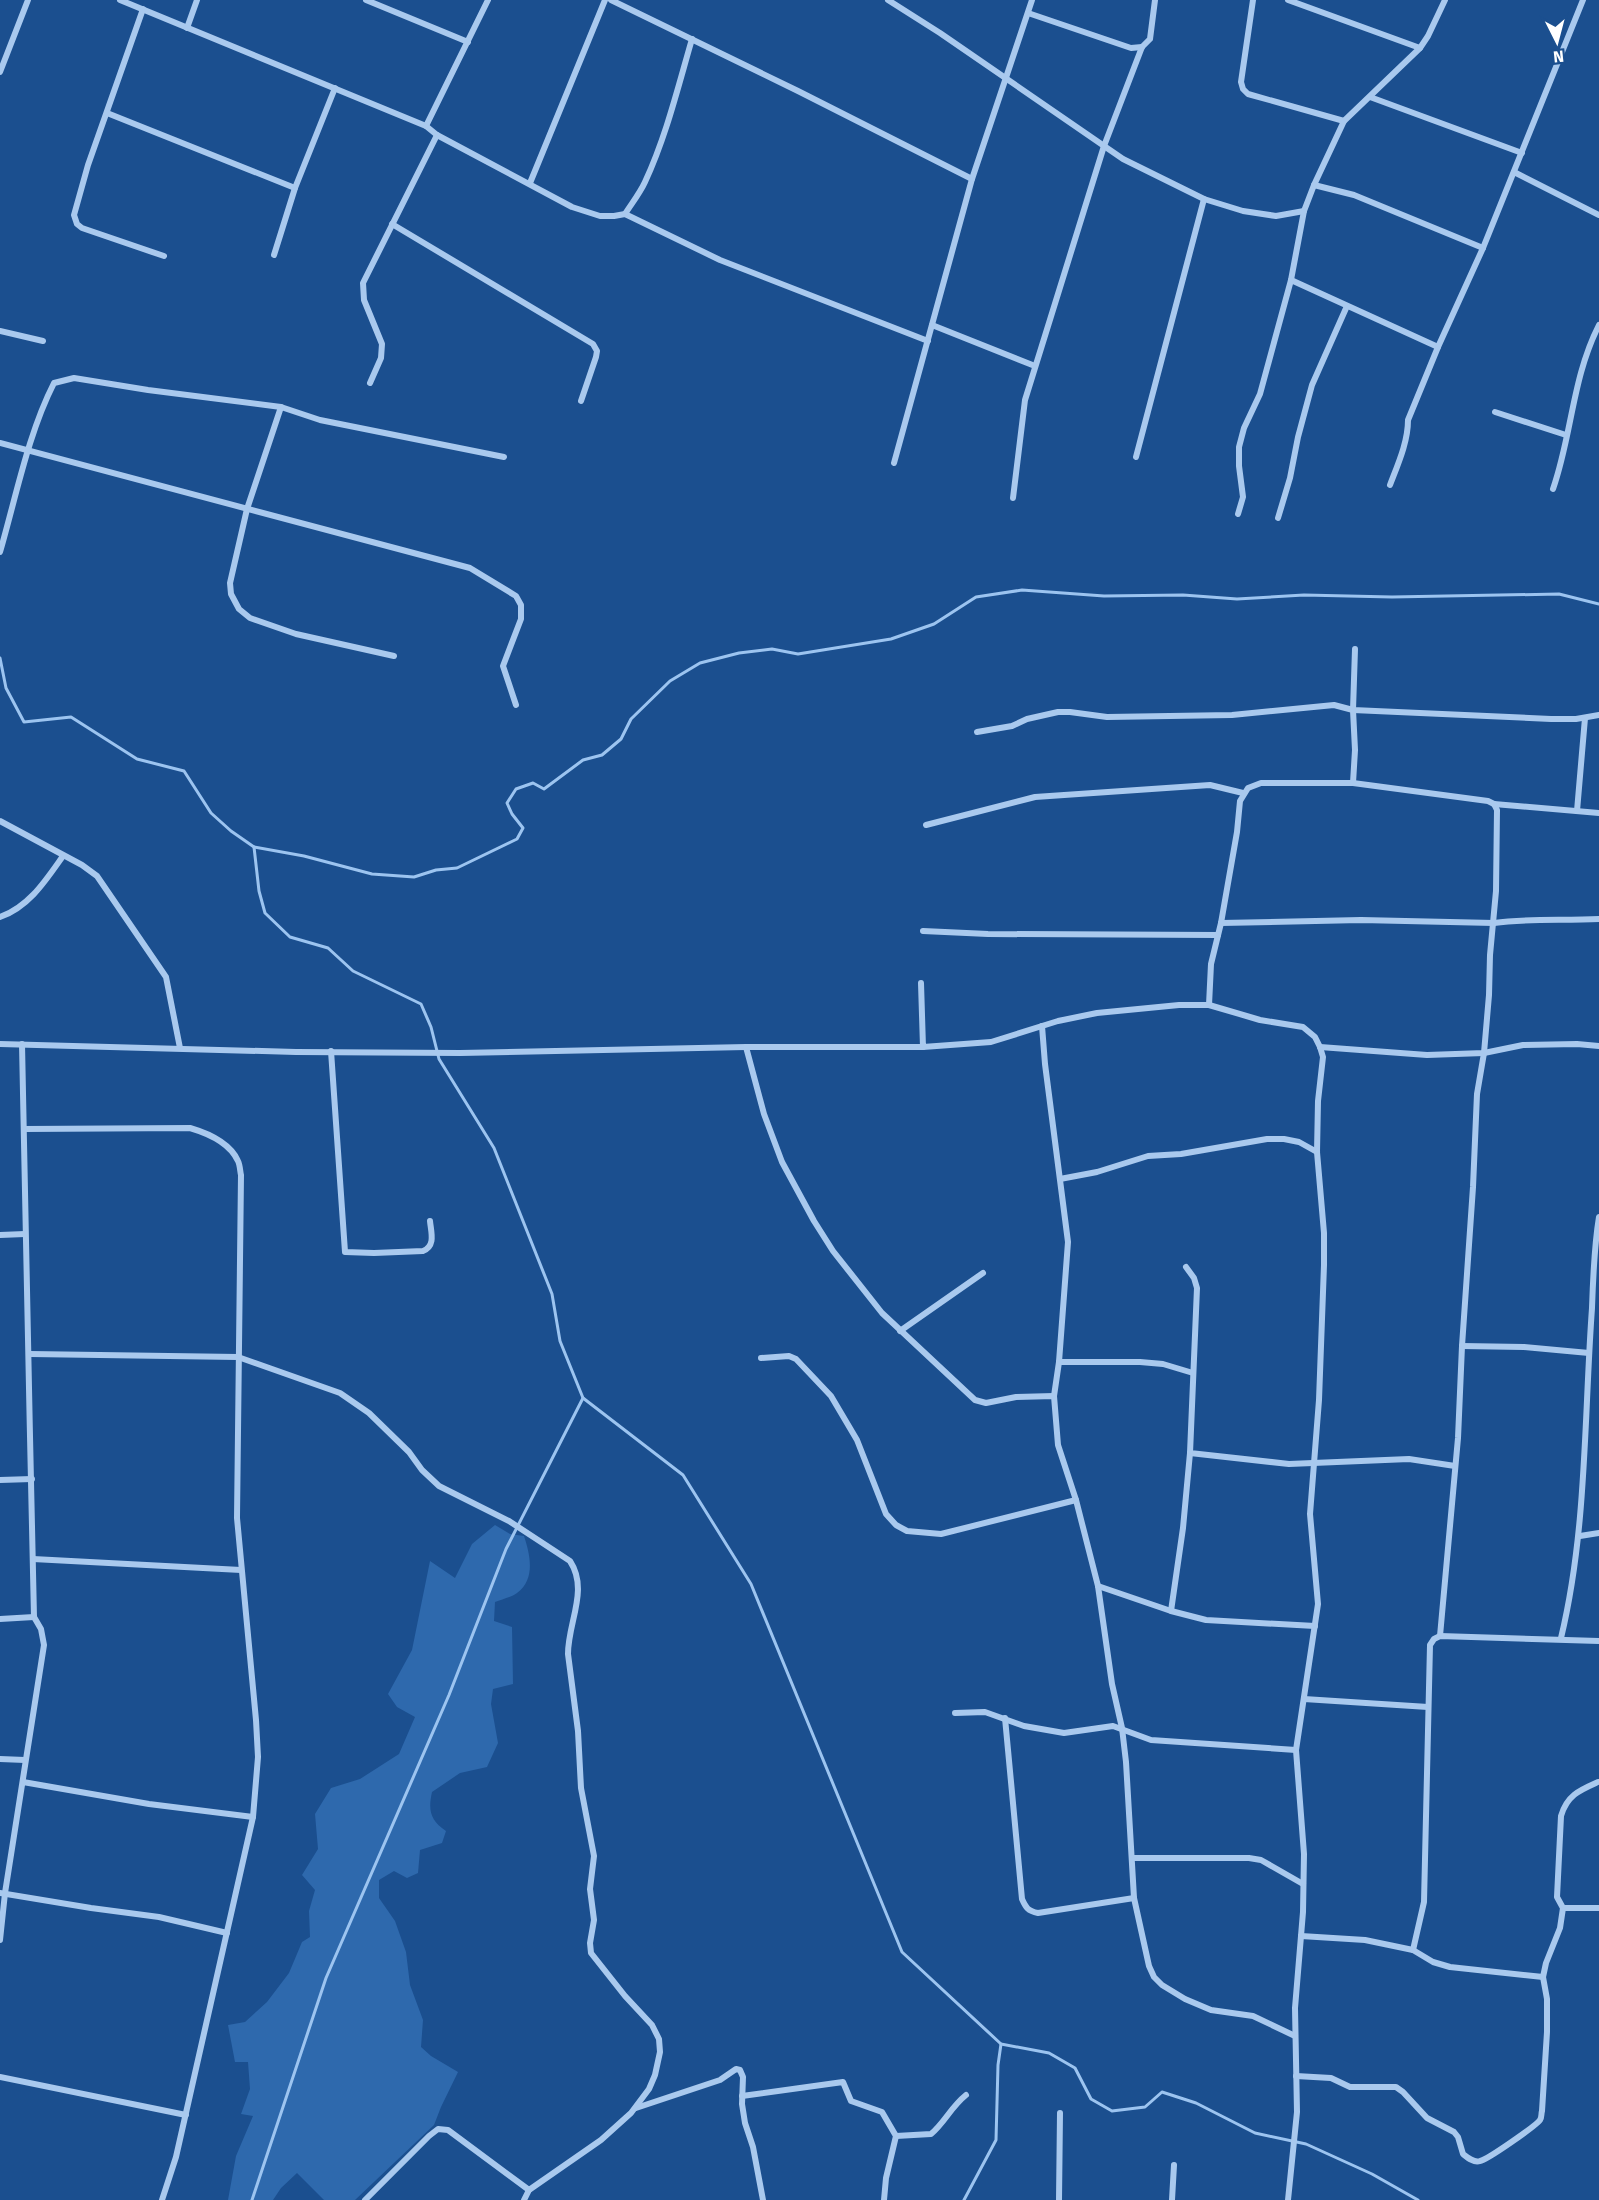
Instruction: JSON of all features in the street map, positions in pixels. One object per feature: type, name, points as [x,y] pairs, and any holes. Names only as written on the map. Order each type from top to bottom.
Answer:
[{"type":"street","points":[[0,72],[28,0]]},
{"type":"street","points":[[120,0],[426,126],[437,135],[572,207],[600,216],[626,214],[720,260],[928,341]]},
{"type":"street","points":[[187,28],[197,0]]},
{"type":"street","points":[[366,0],[468,42]]},
{"type":"street","points":[[426,126],[488,0]]},
{"type":"street","points":[[530,183],[605,0]]},
{"type":"street","points":[[611,0],[972,179]]},
{"type":"street","points":[[888,0],[1123,159],[1204,200],[1276,216],[1304,211]]},
{"type":"street","points":[[894,463],[972,179],[1032,0]]},
{"type":"street","points":[[1013,498],[1025,400],[1104,146],[1142,47],[1150,39],[1155,0]]},
{"type":"street","points":[[1252,0],[1241,82],[1243,89],[1248,94],[1344,121]]},
{"type":"street","points":[[1288,0],[1420,48]]},
{"type":"street","points":[[1238,514],[1244,497],[1239,466],[1239,447],[1244,428],[1260,394],[1291,280],[1304,211],[1314,185],[1344,121],[1420,48],[1445,0]]},
{"type":"street","points":[[1390,485],[1403,450],[1408,420],[1483,248],[1584,0]]},
{"type":"street","points":[[142,9],[74,215],[77,224],[82,228],[164,256]]},
{"type":"street","points":[[1028,14],[1131,48],[1142,47]]},
{"type":"street","points":[[626,214],[645,183],[670,115],[692,39]]},
{"type":"street","points":[[274,255],[295,188],[335,88]]},
{"type":"street","points":[[1370,97],[1522,153]]},
{"type":"street","points":[[107,113],[295,188]]},
{"type":"street","points":[[370,382],[381,358],[382,344],[364,300],[363,283],[437,135]]},
{"type":"street","points":[[1514,172],[1599,215]]},
{"type":"street","points":[[1314,185],[1354,195],[1483,248]]},
{"type":"street","points":[[1136,457],[1204,200]]},
{"type":"street","points":[[392,224],[593,344],[597,351],[596,357],[581,401]]},
{"type":"street","points":[[1291,280],[1438,347]]},
{"type":"street","points":[[1278,518],[1312,385],[1347,306]]},
{"type":"street","points":[[932,325],[1035,366]]},
{"type":"street","points":[[1553,489],[1562,465],[1576,386],[1588,349],[1599,326]]},
{"type":"street","points":[[0,331],[43,341]]},
{"type":"street","points":[[0,552],[46,398],[54,383],[74,378],[148,390],[281,406],[320,420],[504,456]]},
{"type":"street","points":[[281,406],[247,509],[230,583],[231,594],[239,609],[250,618],[296,634],[393,656]]},
{"type":"street","points":[[1495,412],[1566,435]]},
{"type":"street","points":[[0,444],[470,568],[516,596],[521,605],[521,619],[503,666],[516,705]]},
{"type":"street","points":[[1353,783],[1356,750],[1353,710],[1355,649]]},
{"type":"street","points":[[977,732],[1012,726],[1027,719],[1058,712],[1107,717],[1232,715],[1334,705],[1353,710],[1551,719],[1585,718],[1599,715]]},
{"type":"street","points":[[1577,811],[1585,718]]},
{"type":"street","points":[[1209,1005],[1211,964],[1221,923],[1237,832],[1240,801],[1248,788],[1261,783],[1353,783],[1477,799],[1494,804],[1599,813]]},
{"type":"street","points":[[926,825],[1035,797],[1210,785],[1243,793]]},
{"type":"street","points":[[1440,1636],[1458,1438],[1477,1094],[1484,1053],[1494,923],[1497,810],[1494,804]]},
{"type":"street","points":[[0,821],[82,865],[97,876],[166,976],[180,1048]]},
{"type":"street","points":[[0,917],[24,904],[38,890],[63,856]]},
{"type":"street","points":[[1221,923],[1361,920],[1494,923],[1513,920],[1599,919]]},
{"type":"street","points":[[923,931],[988,934],[1218,935]]},
{"type":"street","points":[[921,983],[923,1047]]},
{"type":"street","points":[[0,1044],[460,1053],[746,1047],[923,1047],[991,1042],[1058,1021],[1108,1011],[1179,1005],[1209,1005],[1260,1020],[1303,1027],[1315,1037],[1323,1057],[1318,1101],[1317,1152],[1324,1233],[1319,1400],[1310,1514],[1318,1604],[1296,1750],[1304,1854],[1295,2008],[1294,2147],[1288,2200]]},
{"type":"street","points":[[1042,1026],[1068,1242],[1059,1362],[1054,1396],[1058,1445],[1076,1500],[1098,1586],[1112,1684],[1122,1728],[1134,1898],[1149,1966],[1154,1977],[1162,1985],[1185,1999],[1211,2010],[1254,2016],[1296,2036]]},
{"type":"street","points":[[0,1940],[3,1893],[44,1645],[41,1629],[34,1617],[22,1044]]},
{"type":"street","points":[[1320,1047],[1427,1055],[1484,1053],[1523,1045],[1599,1046]]},
{"type":"street","points":[[746,1047],[764,1114],[782,1162],[833,1251],[882,1313],[975,1400],[986,1403],[1016,1397],[1054,1396]]},
{"type":"street","points":[[331,1051],[345,1252],[423,1251],[432,1243],[430,1221]]},
{"type":"street","points":[[24,1129],[190,1128],[209,1134],[227,1148],[238,1160],[241,1175],[237,1518],[258,1757],[253,1817],[186,2115],[162,2200]]},
{"type":"street","points":[[1060,1179],[1097,1172],[1148,1156],[1180,1154],[1267,1139],[1299,1142],[1317,1152]]},
{"type":"street","points":[[1561,1638],[1572,1593],[1580,1536],[1589,1353],[1599,1217]]},
{"type":"street","points":[[0,1235],[25,1234]]},
{"type":"street","points":[[1171,1611],[1183,1528],[1190,1454],[1197,1287],[1186,1267]]},
{"type":"street","points":[[900,1331],[982,1273]]},
{"type":"street","points":[[1462,1346],[1524,1347],[1589,1353]]},
{"type":"street","points":[[30,1354],[238,1357],[340,1393],[377,1421],[409,1452],[430,1479],[509,1521],[570,1561],[576,1570],[579,1592],[568,1643],[568,1654],[578,1731],[582,1788],[594,1856],[590,1889],[594,1920],[591,1953],[652,2025],[659,2039],[660,2052],[649,2089],[635,2108],[602,2139],[529,2190],[524,2200]]},
{"type":"street","points":[[761,1358],[789,1356],[796,1359],[831,1396],[857,1440],[886,1514],[896,1525],[907,1531],[941,1534],[1076,1500]]},
{"type":"street","points":[[1059,1362],[1140,1362],[1164,1364],[1193,1373]]},
{"type":"street","points":[[1190,1454],[1289,1464],[1409,1459],[1455,1466]]},
{"type":"street","points":[[0,1480],[32,1479]]},
{"type":"street","points":[[1580,1536],[1599,1533]]},
{"type":"street","points":[[33,1559],[242,1570]]},
{"type":"street","points":[[1098,1586],[1171,1611],[1206,1620],[1315,1626]]},
{"type":"street","points":[[0,1619],[34,1617]]},
{"type":"street","points":[[1413,1950],[1424,1902],[1429,1651],[1434,1639],[1440,1636],[1561,1638],[1599,1641]]},
{"type":"street","points":[[1304,1699],[1428,1707]]},
{"type":"street","points":[[955,1713],[985,1712],[1024,1726],[1064,1733],[1106,1726],[1122,1728],[1133,1735],[1151,1740],[1296,1750]]},
{"type":"street","points":[[1005,1718],[1022,1899],[1025,1907],[1029,1911],[1038,1912],[1134,1898]]},
{"type":"street","points":[[0,1759],[25,1760]]},
{"type":"street","points":[[23,1782],[148,1804],[253,1817]]},
{"type":"street","points":[[1296,2076],[1331,2078],[1350,2087],[1396,2087],[1426,2118],[1454,2132],[1458,2137],[1463,2154],[1475,2162],[1480,2162],[1533,2127],[1540,2120],[1547,2032],[1543,1977],[1560,1928],[1563,1908],[1557,1897],[1558,1846],[1564,1804],[1576,1791],[1598,1782]]},
{"type":"street","points":[[1132,1858],[1249,1858],[1267,1863],[1303,1884]]},
{"type":"street","points":[[3,1893],[159,1917],[227,1932]]},
{"type":"street","points":[[1563,1908],[1599,1908]]},
{"type":"street","points":[[1300,1936],[1365,1940],[1413,1950],[1433,1962],[1450,1967],[1543,1977]]},
{"type":"street","points":[[635,2108],[720,2079],[736,2069],[742,2072],[745,2123],[753,2147],[763,2200]]},
{"type":"street","points":[[0,2077],[186,2115]]},
{"type":"street","points":[[742,2096],[841,2082],[845,2084],[851,2101],[882,2112],[896,2136],[886,2178],[884,2200]]},
{"type":"street","points":[[896,2136],[931,2134],[947,2119],[952,2107],[966,2095]]},
{"type":"street","points":[[1059,2200],[1060,2113]]},
{"type":"street","points":[[365,2200],[438,2129],[448,2130],[529,2190]]},
{"type":"street","points":[[1172,2200],[1174,2165]]},
{"type":"shaded area","points":[[495,1525],[510,1534],[524,1536],[530,1566],[527,1581],[523,1587],[515,1594],[495,1602],[494,1621],[512,1627],[513,1684],[493,1689],[491,1704],[498,1743],[487,1767],[460,1773],[432,1792],[430,1804],[433,1819],[446,1831],[442,1843],[420,1850],[418,1873],[407,1878],[394,1871],[379,1880],[379,1898],[395,1921],[406,1952],[410,1985],[423,2020],[421,2047],[431,2056],[458,2072],[434,2125],[355,2200],[324,2200],[297,2173],[281,2188],[273,2200],[228,2200],[236,2156],[253,2116],[241,2114],[250,2089],[248,2062],[235,2062],[228,2025],[245,2022],[267,2002],[289,1973],[302,1942],[310,1937],[309,1911],[315,1890],[302,1875],[318,1849],[315,1814],[331,1788],[360,1779],[399,1754],[415,1717],[397,1707],[388,1694],[412,1650],[430,1561],[455,1578],[472,1544]]},
{"type":"waterway","points":[[254,847],[304,856],[372,874],[414,877],[436,870],[457,868],[517,839],[523,828],[507,803],[516,789],[533,783],[544,789],[583,760],[602,755],[621,739],[631,719],[670,681],[700,663],[739,653],[772,649],[798,654],[891,639],[934,624],[976,597],[1022,590],[1104,596],[1183,595],[1237,599],[1304,595],[1392,597],[1559,594],[1599,604]]},
{"type":"waterway","points":[[0,658],[6,688],[24,722],[71,717],[137,759],[184,771],[211,813],[254,847],[259,891],[265,913],[290,937],[328,948],[353,971],[421,1004],[431,1027],[439,1059],[494,1148],[552,1294],[560,1341],[583,1398],[683,1475],[751,1584],[902,1952],[1001,2044],[1049,2053],[1075,2068],[1091,2099],[1112,2111],[1145,2107],[1162,2092],[1196,2103],[1255,2133],[1306,2144],[1372,2174],[1418,2200]]},
{"type":"waterway","points":[[252,2200],[326,1978],[449,1695],[506,1549],[583,1398]]},
{"type":"waterway","points":[[964,2200],[996,2140],[998,2065],[1001,2044]]}]
